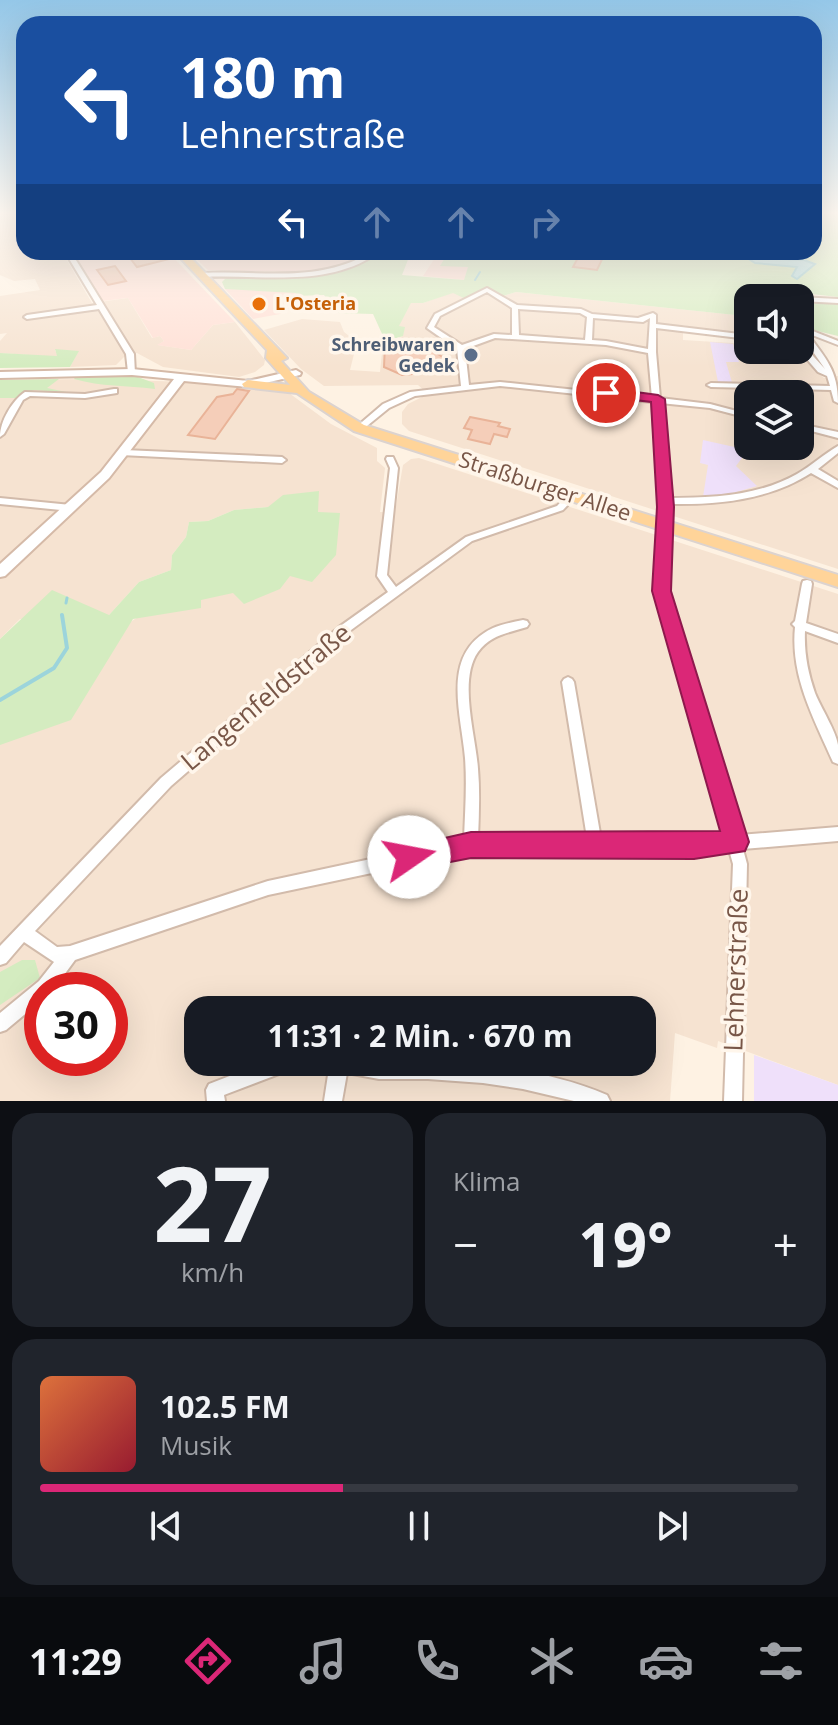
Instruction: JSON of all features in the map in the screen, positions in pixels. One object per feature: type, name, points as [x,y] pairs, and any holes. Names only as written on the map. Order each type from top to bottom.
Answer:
[{"type":"main road","points":[[191,263],[289,372]]},
{"type":"main road","points":[[246,381],[265,370],[272,355]]},
{"type":"main road","name":"Straßburger Allee","points":[[289,372],[299,390],[364,425],[435,451],[838,581]]},
{"type":"main road","name":"Straßburger Allee","points":[[289,372],[364,425]]},
{"type":"main road","points":[[246,381],[299,390]]},
{"type":"street","points":[[74,263],[130,354],[132,372]]},
{"type":"street","points":[[203,275],[309,275],[354,263]]},
{"type":"street","points":[[218,293],[222,273]]},
{"type":"street","points":[[461,348],[431,329],[437,315],[467,304],[472,296],[487,290],[515,307],[581,311],[588,319],[588,342]]},
{"type":"street","points":[[814,300],[838,301]]},
{"type":"street","points":[[27,317],[99,307]]},
{"type":"street","points":[[515,307],[515,337]]},
{"type":"street","points":[[588,319],[640,319],[653,325],[734,335]]},
{"type":"street","name":"Lehnerstraße","points":[[653,325],[652,352],[665,501],[662,591],[740,864],[733,1101]]},
{"type":"street","points":[[814,334],[838,343]]},
{"type":"street","points":[[461,348],[491,337],[515,337],[588,342],[652,352]]},
{"type":"street","points":[[461,348],[465,386]]},
{"type":"street","points":[[814,350],[834,381],[838,401]]},
{"type":"street","points":[[814,362],[834,381]]},
{"type":"street","points":[[0,375],[132,372],[246,381],[289,372]]},
{"type":"street","points":[[165,396],[166,375]]},
{"type":"street","points":[[0,572],[71,508],[124,453],[181,377]]},
{"type":"street","points":[[711,385],[834,381]]},
{"type":"street","points":[[364,425],[382,417],[405,398],[424,391],[465,386],[528,385],[658,399],[734,412]]},
{"type":"street","points":[[0,434],[20,399],[33,393],[85,396],[114,391]]},
{"type":"street","points":[[814,429],[838,435]]},
{"type":"street","points":[[665,501],[724,502],[814,471],[838,449]]},
{"type":"street","points":[[124,453],[282,460]]},
{"type":"street","points":[[390,459],[394,468],[382,576],[393,591]]},
{"type":"street","points":[[814,471],[838,485]]},
{"type":"street","name":"Langenfeldstraße","points":[[0,957],[166,782],[284,678],[393,591],[469,539],[560,508],[572,495]]},
{"type":"street","points":[[0,501],[71,508]]},
{"type":"street","points":[[807,584],[798,624],[798,653],[804,682],[838,758]]},
{"type":"street","points":[[471,845],[473,783],[462,708],[464,667],[484,637],[498,629],[523,624]]},
{"type":"street","points":[[798,624],[838,639]]},
{"type":"street","points":[[568,682],[595,844]]},
{"type":"street","points":[[23,932],[55,955],[70,954],[268,888],[471,845],[694,846],[838,834]]},
{"type":"street","points":[[0,1024],[45,987],[70,954]]},
{"type":"street","points":[[216,1101],[215,1090],[252,1076]]},
{"type":"street","points":[[333,1101],[337,1076]]},
{"type":"street","points":[[496,1076],[594,1100]]},
{"type":"shaded area","points":[[0,263],[69,263],[92,303],[128,298],[152,338],[160,336],[164,341],[158,345],[191,350],[213,325],[235,322],[265,360],[264,365],[255,372],[239,377],[163,367],[137,353],[126,355],[116,365],[70,367],[78,352],[55,350],[58,357],[0,353],[0,341],[7,333],[0,334],[0,296],[40,290],[35,279],[14,281],[0,275]]},
{"type":"shaded area","points":[[79,263],[179,263],[235,322],[213,325],[191,350],[157,345],[164,341],[160,336],[153,338],[128,298],[102,301]]},
{"type":"shaded area","points":[[201,263],[346,263],[293,274],[208,270]]},
{"type":"shaded area","points":[[431,263],[469,267],[465,280],[423,276]]},
{"type":"shaded area","points":[[235,287],[297,293],[296,304],[280,314],[253,319],[225,289]]},
{"type":"shaded area","points":[[453,292],[471,300],[488,292],[503,296],[516,292],[734,315],[734,334],[714,333],[683,325],[683,340],[734,343],[734,364],[809,364],[824,378],[838,376],[838,569],[409,431],[402,424],[402,412],[408,404],[428,394],[418,385],[324,386],[301,369],[264,330],[302,319],[340,322],[344,332],[357,342],[350,370],[380,372],[383,343],[403,336],[398,327],[411,302],[423,303]]},
{"type":"shaded area","points":[[710,342],[733,344],[734,362],[726,362],[733,386],[718,382]]},
{"type":"shaded area","points":[[0,380],[188,382],[289,393],[331,424],[377,448],[377,461],[385,468],[380,512],[395,512],[403,465],[419,458],[838,594],[838,1085],[718,1041],[717,1048],[675,1033],[670,1101],[0,1101],[0,732],[61,668],[227,558],[276,513],[267,507],[234,510],[208,521],[189,522],[186,537],[172,555],[171,570],[139,582],[109,615],[20,619],[0,639]]},
{"type":"shaded area","points":[[703,440],[734,447],[734,460],[740,460],[736,466],[757,486],[716,498],[703,497],[708,465],[700,463]]},
{"type":"shaded area","points":[[754,1055],[838,1085],[838,1101],[754,1101]]},
{"type":"green space","points":[[361,263],[407,263],[402,275],[464,280],[468,267],[440,266],[442,263],[838,263],[838,297],[814,294],[814,284],[734,284],[734,315],[516,292],[503,296],[487,289],[468,300],[453,293],[423,303],[411,303],[399,326],[405,327],[403,336],[391,340],[383,336],[373,314],[337,313],[324,295],[295,296],[296,293],[225,289],[222,282],[230,274],[300,278]]},
{"type":"green space","points":[[814,302],[838,304],[838,336],[814,330]]},
{"type":"green space","points":[[55,349],[79,351],[70,367],[0,368],[0,353],[57,356]]},
{"type":"green space","points":[[76,376],[138,377],[154,383],[155,389],[94,383],[74,379]]},
{"type":"green space","points":[[59,379],[47,388],[71,393],[34,390],[17,398],[0,398],[0,380]]},
{"type":"green space","points":[[319,491],[318,512],[340,513],[336,555],[312,582],[290,576],[280,589],[244,604],[233,593],[201,600],[201,608],[133,619],[71,720],[0,745],[0,639],[52,590],[109,615],[139,582],[171,570],[172,555],[186,537],[189,522],[208,521],[234,510],[268,507],[283,495]]},
{"type":"green space","points":[[22,960],[35,960],[38,972],[24,972],[24,989],[0,1005],[0,972]]},
{"type":"water","points":[[759,263],[815,264],[797,279],[792,276],[797,267]]},
{"type":"building","points":[[575,263],[600,263],[597,270],[573,267]]},
{"type":"building","points":[[115,266],[126,281],[108,285],[97,270]]},
{"type":"building","points":[[415,339],[444,358],[438,365],[432,365],[433,372],[402,375],[384,367],[385,344],[390,342],[394,348]]},
{"type":"building","points":[[237,389],[249,391],[215,439],[188,435],[217,397],[233,394]]},
{"type":"building","points":[[470,417],[500,423],[498,426],[510,429],[507,437],[494,434],[490,444],[468,439],[472,430],[464,428]]},
{"type":"waterway","points":[[475,280],[480,272]]},
{"type":"waterway","points":[[66,603],[67,598]]},
{"type":"waterway","points":[[0,700],[54,668],[67,648],[62,615]]},
{"type":"place","name":"L'Osteria","points":[[259,304]]},
{"type":"place","name":"Schreibwaren Gedek","points":[[471,355]]},
{"type":"route","points":[[409,857],[471,845],[694,846],[736,842],[662,591],[666,541],[658,399],[606,393]]}]
